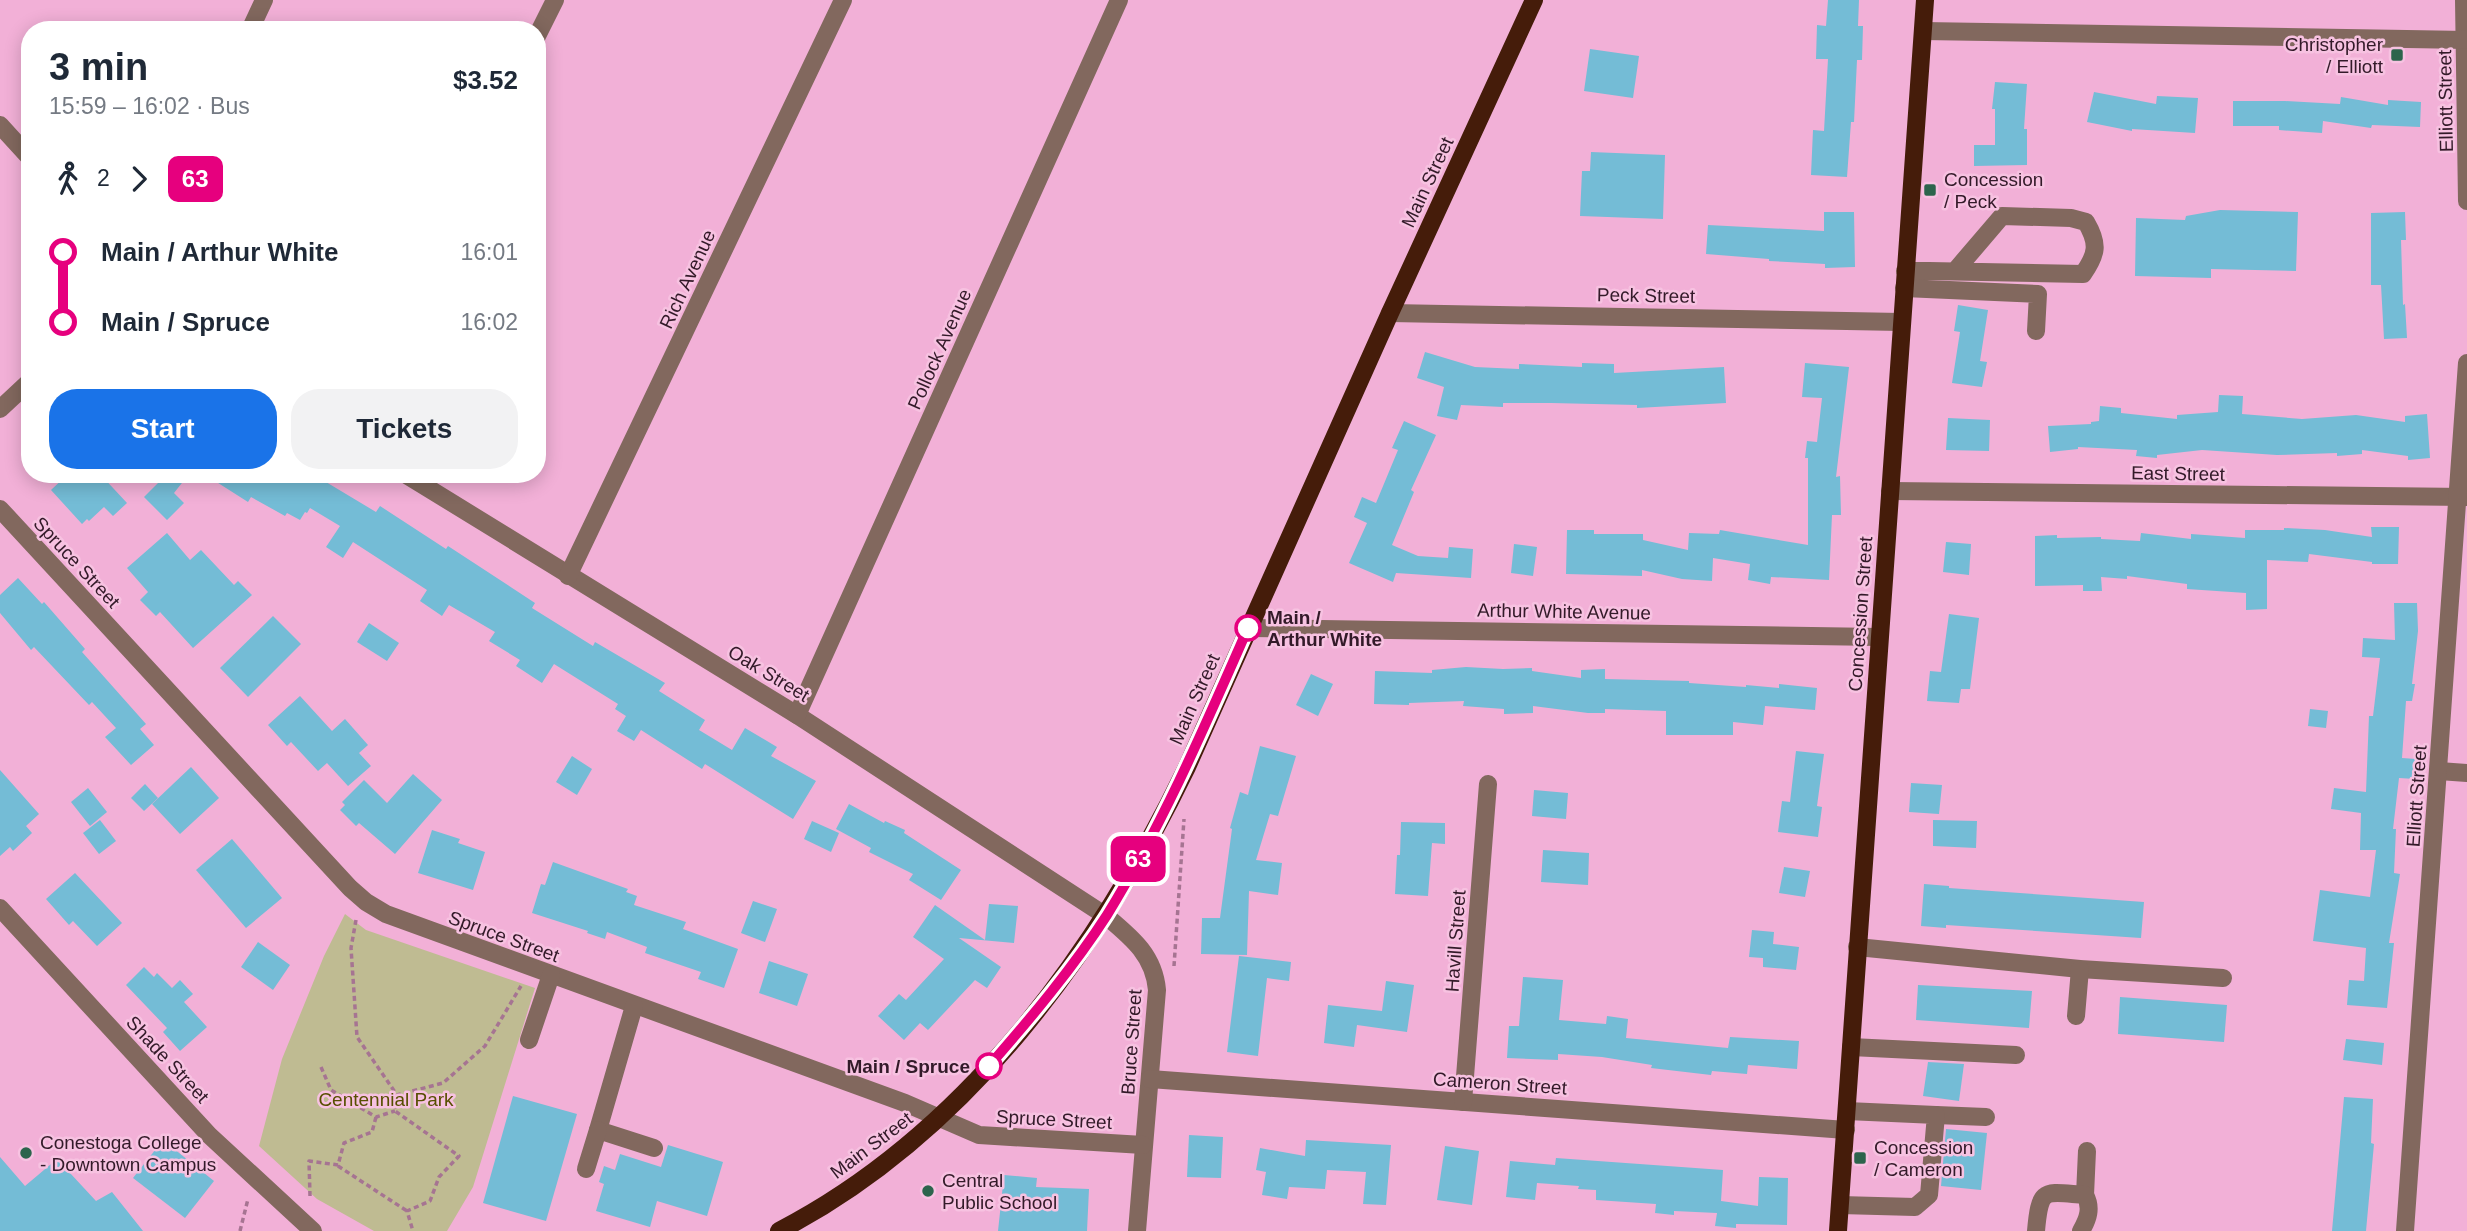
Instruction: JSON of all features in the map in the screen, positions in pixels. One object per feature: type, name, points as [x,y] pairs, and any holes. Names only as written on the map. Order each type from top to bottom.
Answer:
[{"type":"main road","name":"Main Street","points":[[779,1231],[840,1195],[895,1156],[939,1119],[1027,1022],[1106,916],[1172,797],[1534,0]]},
{"type":"main road","name":"Concession Street","points":[[1838,1231],[1925,0]]},
{"type":"street","points":[[254,21],[264,0]]},
{"type":"street","points":[[544,21],[555,0]]},
{"type":"street","name":"Rich Avenue","points":[[568,576],[843,0]]},
{"type":"street","name":"Pollock Avenue","points":[[797,715],[1119,0]]},
{"type":"street","name":"Elliott Street","points":[[2464,0],[2467,201]]},
{"type":"street","points":[[1923,31],[2466,40]]},
{"type":"street","points":[[0,125],[21,148]]},
{"type":"street","points":[[1904,279],[1955,271],[2083,274],[2094,257],[2094,234],[2086,222],[2071,218],[2002,216],[1955,271]]},
{"type":"street","points":[[1904,279],[2038,294],[2036,331]]},
{"type":"street","name":"Peck Street","points":[[1390,313],[1901,322]]},
{"type":"street","name":"Elliott Street","points":[[2405,1231],[2439,771],[2463,497],[2467,363]]},
{"type":"street","points":[[0,409],[21,390]]},
{"type":"street","name":"Oak Street","points":[[419,483],[797,715],[1106,916]]},
{"type":"street","name":"East Street","points":[[1889,491],[2463,497]]},
{"type":"street","name":"Spruce Street","points":[[0,509],[350,888],[366,902],[402,921],[905,1103],[979,1136],[1143,1145]]},
{"type":"street","name":"Arthur White Avenue","points":[[1248,628],[1879,637]]},
{"type":"street","points":[[2439,771],[2467,773]]},
{"type":"street","name":"Havill Street","points":[[1463,1102],[1488,783]]},
{"type":"street","name":"Shade Street","points":[[0,908],[209,1135],[313,1231]]},
{"type":"street","name":"Bruce Street","points":[[1106,916],[1134,939],[1150,961],[1156,976],[1156,1014],[1137,1231]]},
{"type":"street","points":[[1857,947],[2080,969],[2223,978]]},
{"type":"street","points":[[2076,1016],[2080,969]]},
{"type":"street","points":[[529,1040],[551,975]]},
{"type":"street","points":[[586,1169],[634,1006]]},
{"type":"street","points":[[1851,1047],[2016,1055]]},
{"type":"street","name":"Cameron Street","points":[[1150,1079],[1846,1130]]},
{"type":"street","points":[[1847,1111],[1986,1117]]},
{"type":"street","points":[[1840,1205],[1915,1207],[1929,1195],[1936,1115]]},
{"type":"street","points":[[598,1130],[654,1148]]},
{"type":"street","points":[[2081,1231],[2089,1210],[2085,1195],[2087,1151]]},
{"type":"street","points":[[2036,1231],[2039,1202],[2043,1196],[2050,1192],[2085,1195]]},
{"type":"path","points":[[1174,966],[1184,810]]},
{"type":"path","points":[[356,920],[351,948],[357,1037],[397,1095],[395,1111]]},
{"type":"path","points":[[397,1095],[443,1083],[485,1046],[521,986]]},
{"type":"path","points":[[321,1067],[331,1090],[376,1117],[395,1111]]},
{"type":"path","points":[[395,1111],[459,1156],[439,1177],[430,1201],[407,1211]]},
{"type":"path","points":[[338,1165],[344,1143],[372,1132],[376,1117]]},
{"type":"path","points":[[310,1196],[309,1161],[338,1165],[407,1211],[413,1231]]},
{"type":"path","points":[[240,1231],[253,1178]]},
{"type":"green space","name":"Centennial Park","points":[[345,914],[366,930],[535,988],[473,1187],[447,1231],[374,1231],[317,1199],[259,1146],[282,1059],[324,956]]},
{"type":"building","points":[[1828,0],[1859,0],[1858,26],[1863,26],[1862,60],[1857,60],[1854,122],[1851,122],[1847,177],[1811,175],[1813,130],[1824,131],[1828,59],[1816,59],[1817,25],[1826,26]]},
{"type":"building","points":[[1590,49],[1639,56],[1633,98],[1584,91]]},
{"type":"building","points":[[1995,82],[2027,84],[2024,129],[2027,129],[2027,165],[1974,166],[1974,145],[1995,145],[1995,109],[1992,109]]},
{"type":"building","points":[[2094,92],[2156,104],[2157,96],[2198,98],[2195,133],[2132,131],[2087,122]]},
{"type":"building","points":[[2341,97],[2388,105],[2388,100],[2421,102],[2420,127],[2372,125],[2371,128],[2323,121],[2322,133],[2279,130],[2279,126],[2233,126],[2233,101],[2340,104]]},
{"type":"building","points":[[1591,152],[1665,155],[1663,219],[1580,216],[1582,171],[1590,171]]},
{"type":"building","points":[[2220,210],[2298,212],[2296,271],[2211,269],[2211,278],[2135,276],[2136,218],[2185,220],[2186,216]]},
{"type":"building","points":[[1824,212],[1854,212],[1855,267],[1825,268],[1825,264],[1706,254],[1708,225],[1824,231]]},
{"type":"building","points":[[2405,212],[2406,240],[2401,240],[2407,338],[2384,339],[2381,285],[2371,285],[2371,213]]},
{"type":"building","points":[[1958,305],[1988,310],[1980,361],[1987,362],[1982,387],[1952,383],[1960,332],[1954,331]]},
{"type":"building","points":[[1425,352],[1475,367],[1519,369],[1519,364],[1582,367],[1582,363],[1614,364],[1614,373],[1724,367],[1726,403],[1637,408],[1637,405],[1551,403],[1503,403],[1503,407],[1461,405],[1457,420],[1437,416],[1444,387],[1417,378]]},
{"type":"building","points":[[1805,363],[1849,367],[1836,477],[1840,476],[1841,515],[1832,515],[1829,580],[1771,577],[1770,584],[1748,580],[1750,564],[1713,558],[1712,581],[1682,579],[1642,570],[1642,576],[1566,574],[1567,530],[1594,530],[1594,534],[1643,534],[1643,540],[1688,550],[1689,533],[1719,534],[1720,530],[1808,545],[1808,458],[1805,458],[1807,441],[1817,442],[1822,398],[1802,397]]},
{"type":"building","points":[[2219,395],[2243,396],[2242,414],[2302,419],[2356,415],[2405,422],[2405,416],[2427,414],[2430,458],[2408,460],[2408,456],[2362,450],[2362,454],[2337,456],[2337,453],[2277,455],[2202,450],[2157,455],[2157,458],[2136,456],[2137,450],[2078,447],[2050,452],[2048,426],[2091,424],[2099,421],[2100,406],[2121,408],[2121,413],[2177,419],[2177,415],[2218,412]]},
{"type":"building","points":[[1948,418],[1990,420],[1989,451],[1946,450]]},
{"type":"building","points":[[1404,421],[1436,435],[1411,490],[1414,492],[1392,545],[1418,556],[1448,558],[1449,547],[1473,549],[1471,578],[1396,573],[1393,582],[1349,563],[1367,523],[1354,517],[1362,497],[1376,503],[1398,450],[1392,448]]},
{"type":"building","points":[[58,483],[108,483],[127,503],[113,516],[104,507],[82,524],[51,490]]},
{"type":"building","points":[[158,483],[182,483],[174,493],[184,503],[167,520],[144,497]]},
{"type":"building","points":[[218,483],[328,483],[376,512],[380,506],[446,549],[448,546],[535,603],[532,608],[593,646],[595,642],[665,683],[659,691],[705,720],[699,730],[732,750],[745,728],[777,747],[771,756],[816,781],[793,819],[705,764],[702,769],[641,730],[634,741],[617,731],[626,716],[615,709],[618,704],[554,664],[542,683],[516,666],[520,660],[489,641],[495,632],[449,605],[442,616],[420,601],[427,590],[353,542],[343,558],[326,547],[340,526],[310,508],[300,520],[287,513],[285,516],[251,497],[248,502]]},
{"type":"building","points":[[2371,527],[2399,527],[2398,564],[2372,564],[2309,554],[2308,562],[2267,560],[2267,609],[2246,610],[2246,593],[2187,589],[2187,584],[2127,576],[2127,579],[2101,577],[2102,591],[2083,591],[2083,585],[2035,586],[2035,536],[2101,537],[2140,541],[2141,533],[2191,539],[2191,534],[2245,538],[2245,530],[2284,528],[2325,530],[2372,537]]},
{"type":"building","points":[[167,533],[190,560],[201,550],[234,585],[238,581],[252,595],[193,648],[160,612],[156,616],[140,600],[148,592],[127,568]]},
{"type":"building","points":[[1946,542],[1971,544],[1969,575],[1943,572]]},
{"type":"building","points":[[1514,544],[1537,547],[1533,576],[1511,573]]},
{"type":"building","points":[[18,578],[42,604],[44,602],[85,649],[82,652],[146,724],[140,729],[154,745],[131,765],[105,737],[116,728],[92,702],[89,705],[34,647],[31,650],[0,613],[0,595]]},
{"type":"building","points":[[2394,603],[2417,603],[2418,631],[2412,684],[2415,684],[2412,701],[2406,701],[2402,758],[2416,759],[2415,779],[2399,778],[2393,829],[2396,829],[2394,873],[2400,874],[2389,943],[2394,943],[2387,1008],[2347,1005],[2349,980],[2364,981],[2366,948],[2313,941],[2320,890],[2370,897],[2376,850],[2360,850],[2361,813],[2331,809],[2334,788],[2366,792],[2369,716],[2373,716],[2380,658],[2362,657],[2363,638],[2395,640]]},
{"type":"building","points":[[1949,614],[1979,618],[1970,689],[1961,689],[1959,703],[1927,701],[1930,671],[1941,672]]},
{"type":"building","points":[[273,616],[301,644],[248,697],[220,668]]},
{"type":"building","points":[[369,623],[399,643],[387,661],[357,642]]},
{"type":"building","points":[[1466,667],[1532,668],[1532,671],[1581,678],[1581,670],[1605,669],[1605,679],[1689,681],[1779,688],[1779,684],[1817,688],[1815,710],[1765,706],[1763,725],[1733,722],[1733,735],[1666,735],[1666,711],[1605,709],[1605,713],[1588,713],[1533,706],[1533,713],[1504,714],[1504,709],[1463,706],[1464,701],[1409,705],[1374,704],[1375,671],[1432,673],[1432,670]]},
{"type":"building","points":[[1311,674],[1333,684],[1318,716],[1296,705]]},
{"type":"building","points":[[300,696],[332,731],[345,719],[368,745],[359,753],[371,766],[348,786],[327,763],[318,771],[291,742],[287,746],[268,725]]},
{"type":"building","points":[[2310,709],[2328,711],[2326,728],[2308,726]]},
{"type":"building","points":[[1260,746],[1296,756],[1278,816],[1270,814],[1256,860],[1282,863],[1278,895],[1249,891],[1247,955],[1201,954],[1202,918],[1220,918],[1230,828],[1240,792],[1248,795]]},
{"type":"building","points":[[1796,751],[1824,754],[1817,806],[1822,807],[1818,837],[1778,832],[1782,801],[1790,802]]},
{"type":"building","points":[[572,756],[592,769],[577,795],[556,782]]},
{"type":"building","points":[[191,767],[219,798],[180,834],[152,804]]},
{"type":"building","points":[[0,770],[39,814],[26,826],[32,833],[13,851],[10,847],[0,856]]},
{"type":"building","points":[[413,774],[442,800],[395,854],[359,823],[356,826],[340,810],[345,805],[342,802],[364,780],[387,803]]},
{"type":"building","points":[[1911,783],[1942,785],[1939,814],[1909,812]]},
{"type":"building","points":[[145,784],[158,798],[144,811],[131,798]]},
{"type":"building","points":[[88,788],[107,812],[90,826],[71,802]]},
{"type":"building","points":[[1534,790],[1568,793],[1566,819],[1532,816]]},
{"type":"building","points":[[849,804],[884,823],[885,821],[905,830],[904,833],[961,870],[941,900],[909,880],[913,874],[869,852],[871,848],[836,829]]},
{"type":"building","points":[[100,820],[116,841],[99,854],[83,833]]},
{"type":"building","points":[[1933,820],[1977,821],[1976,848],[1933,846]]},
{"type":"building","points":[[812,821],[839,833],[831,852],[804,839]]},
{"type":"building","points":[[1401,822],[1445,823],[1445,844],[1432,843],[1428,896],[1395,894]]},
{"type":"building","points":[[432,830],[460,839],[458,843],[485,852],[473,890],[418,873]]},
{"type":"building","points":[[232,839],[282,898],[246,928],[196,870]]},
{"type":"building","points":[[1543,850],[1589,853],[1588,885],[1541,882]]},
{"type":"building","points":[[553,862],[628,889],[626,892],[637,896],[634,905],[686,922],[683,929],[738,949],[724,988],[698,979],[701,972],[645,953],[647,947],[607,932],[605,939],[532,913],[541,884],[545,885]]},
{"type":"building","points":[[1784,867],[1810,871],[1805,897],[1779,893]]},
{"type":"building","points":[[75,873],[122,923],[97,946],[73,921],[69,925],[46,899]]},
{"type":"building","points":[[1924,884],[2144,902],[2141,938],[1946,925],[1946,928],[1921,926]]},
{"type":"building","points":[[753,901],[777,909],[765,942],[741,933]]},
{"type":"building","points":[[989,904],[1018,906],[1014,943],[959,938],[1001,967],[987,988],[975,980],[928,1030],[920,1023],[904,1040],[878,1016],[899,994],[906,1000],[944,959],[913,937],[935,905],[985,940]]},
{"type":"building","points":[[1752,930],[1774,932],[1773,944],[1799,947],[1796,970],[1763,967],[1763,958],[1749,957]]},
{"type":"building","points":[[258,942],[290,965],[273,990],[241,967]]},
{"type":"building","points":[[1239,956],[1291,962],[1289,981],[1267,978],[1258,1056],[1227,1052]]},
{"type":"building","points":[[769,961],[808,974],[797,1006],[759,993]]},
{"type":"building","points":[[144,967],[154,977],[157,973],[172,988],[180,980],[193,994],[184,1002],[207,1027],[180,1051],[163,1032],[167,1028],[126,985]]},
{"type":"building","points":[[1523,977],[1563,980],[1559,1020],[1606,1024],[1607,1016],[1628,1019],[1626,1038],[1728,1048],[1730,1037],[1799,1041],[1797,1069],[1748,1065],[1747,1074],[1712,1071],[1711,1075],[1651,1068],[1652,1065],[1602,1057],[1558,1054],[1558,1060],[1507,1058],[1509,1026],[1519,1026]]},
{"type":"building","points":[[1386,981],[1414,985],[1407,1032],[1357,1025],[1354,1047],[1324,1043],[1328,1005],[1382,1011]]},
{"type":"building","points":[[1918,985],[2032,991],[2029,1028],[1916,1020]]},
{"type":"building","points":[[2120,997],[2227,1005],[2224,1042],[2118,1034]]},
{"type":"building","points":[[2346,1039],[2384,1043],[2382,1065],[2343,1060]]},
{"type":"building","points":[[1928,1062],[1964,1064],[1959,1101],[1923,1096]]},
{"type":"building","points":[[513,1096],[577,1114],[546,1221],[483,1203]]},
{"type":"building","points":[[2344,1097],[2373,1099],[2371,1143],[2374,1144],[2366,1231],[2332,1231]]},
{"type":"building","points":[[1946,1129],[1987,1133],[1981,1190],[1941,1186]]},
{"type":"building","points":[[1189,1135],[1223,1137],[1221,1178],[1187,1177]]},
{"type":"building","points":[[163,1140],[214,1181],[185,1218],[133,1178]]},
{"type":"building","points":[[1306,1140],[1391,1145],[1386,1205],[1363,1204],[1366,1172],[1327,1170],[1325,1189],[1289,1187],[1287,1199],[1262,1195],[1266,1172],[1256,1170],[1260,1148],[1305,1156]]},
{"type":"building","points":[[668,1145],[723,1162],[707,1216],[657,1201],[650,1227],[596,1211],[604,1184],[599,1182],[604,1166],[615,1170],[620,1154],[661,1167]]},
{"type":"building","points":[[1445,1146],[1479,1151],[1472,1205],[1437,1200]]},
{"type":"building","name":"Conestoga College - Downtown Campus","points":[[0,1157],[25,1186],[57,1159],[96,1201],[112,1192],[143,1231],[0,1231]]},
{"type":"building","points":[[1556,1158],[1723,1170],[1721,1201],[1758,1206],[1759,1177],[1788,1178],[1787,1225],[1736,1224],[1736,1228],[1715,1226],[1717,1213],[1655,1213],[1656,1204],[1596,1200],[1596,1190],[1578,1189],[1579,1186],[1537,1183],[1535,1200],[1506,1197],[1510,1161],[1555,1165]]},
{"type":"building","points":[[1004,1175],[1037,1178],[1036,1187],[1089,1189],[1087,1231],[998,1231]]},
{"type":"bus line","name":"63","points":[[989,1066],[1034,1012],[1106,916],[1178,786],[1248,628]]},
{"type":"place","name":"Christopher / Elliott","points":[[2397,55]]},
{"type":"place","name":"Concession / Peck","points":[[1930,190]]},
{"type":"place","name":"Main / Arthur White","points":[[1248,628]]},
{"type":"place","name":"Main / Spruce","points":[[989,1066]]},
{"type":"place","name":"Conestoga College - Downtown Campus","points":[[26,1153]]},
{"type":"place","name":"Concession / Cameron","points":[[1860,1158]]},
{"type":"place","name":"Central Public School","points":[[928,1191]]}]
